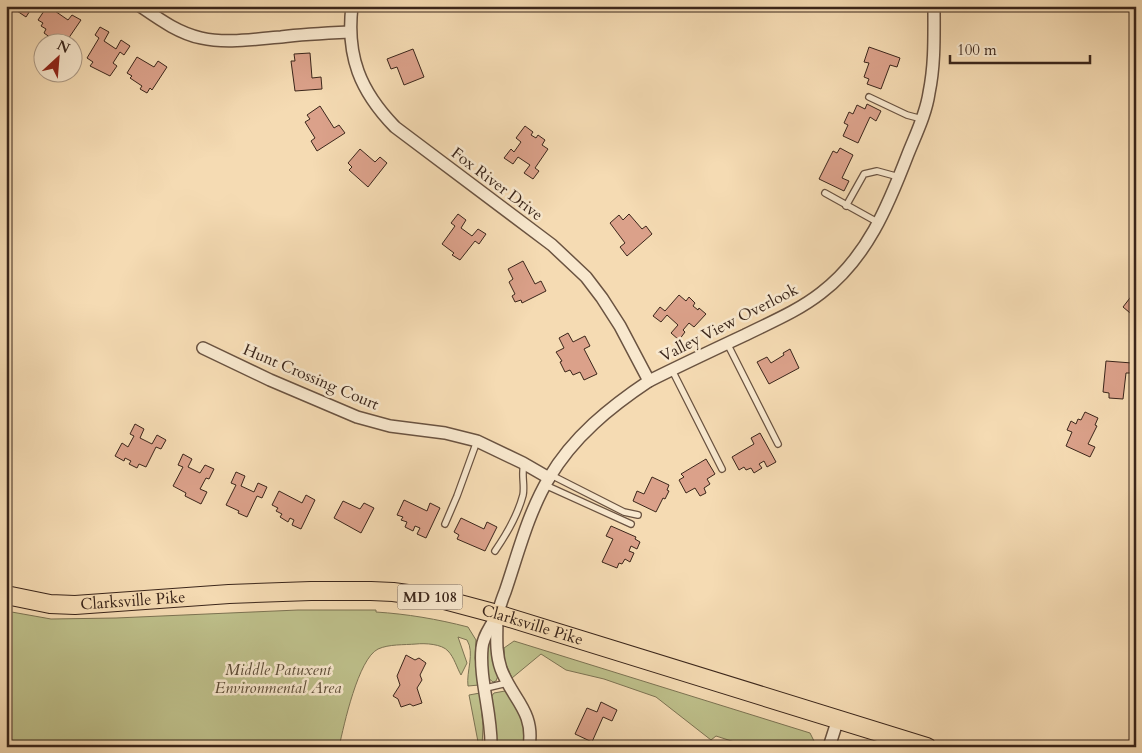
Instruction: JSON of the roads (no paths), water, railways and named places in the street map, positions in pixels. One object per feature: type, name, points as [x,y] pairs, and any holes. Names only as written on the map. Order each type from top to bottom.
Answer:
[{"type":"main road","name":"Clarksville Pike","points":[[6,595],[50,604],[74,605],[229,594],[311,591],[393,592],[437,598],[497,614],[927,747]]},
{"type":"street","points":[[140,6],[162,21],[186,33],[214,40],[234,41],[350,32]]},
{"type":"street","name":"Fox River Drive","points":[[352,6],[351,49],[362,83],[370,99],[381,113],[395,127],[552,245],[581,272],[602,298],[649,381]]},
{"type":"street","name":"Valley View Overlook","points":[[497,614],[534,510],[548,479],[587,429],[617,403],[649,381],[784,316],[822,293],[853,262],[869,240],[899,177],[922,119],[929,95],[934,44],[934,6]]},
{"type":"street","name":"Hunt Crossing Court","points":[[203,348],[270,380],[357,416],[390,426],[445,433],[477,441],[524,464],[548,479]]},
{"type":"street","points":[[497,614],[498,658],[507,683],[524,708],[528,718],[530,729],[529,747]]},
{"type":"street","points":[[491,747],[486,688],[482,674],[482,646],[484,635],[497,614]]},
{"type":"street","points":[[829,747],[838,719]]},
{"type":"lane","points":[[869,97],[922,119]]},
{"type":"lane","points":[[846,206],[864,174],[877,171],[899,177]]},
{"type":"lane","points":[[825,193],[846,206],[879,222]]},
{"type":"lane","points":[[727,344],[778,444]]},
{"type":"lane","points":[[672,370],[722,469]]},
{"type":"lane","points":[[445,524],[477,441]]},
{"type":"lane","points":[[495,551],[504,538],[520,503],[523,493],[524,464]]},
{"type":"lane","points":[[548,479],[616,508],[638,515]]},
{"type":"lane","points":[[548,479],[631,524]]},
{"type":"lane","points":[[486,688],[507,683]]},
{"type":"park label","name":"Middle Patuxent Environmental Area","points":[[278,679]]}]
